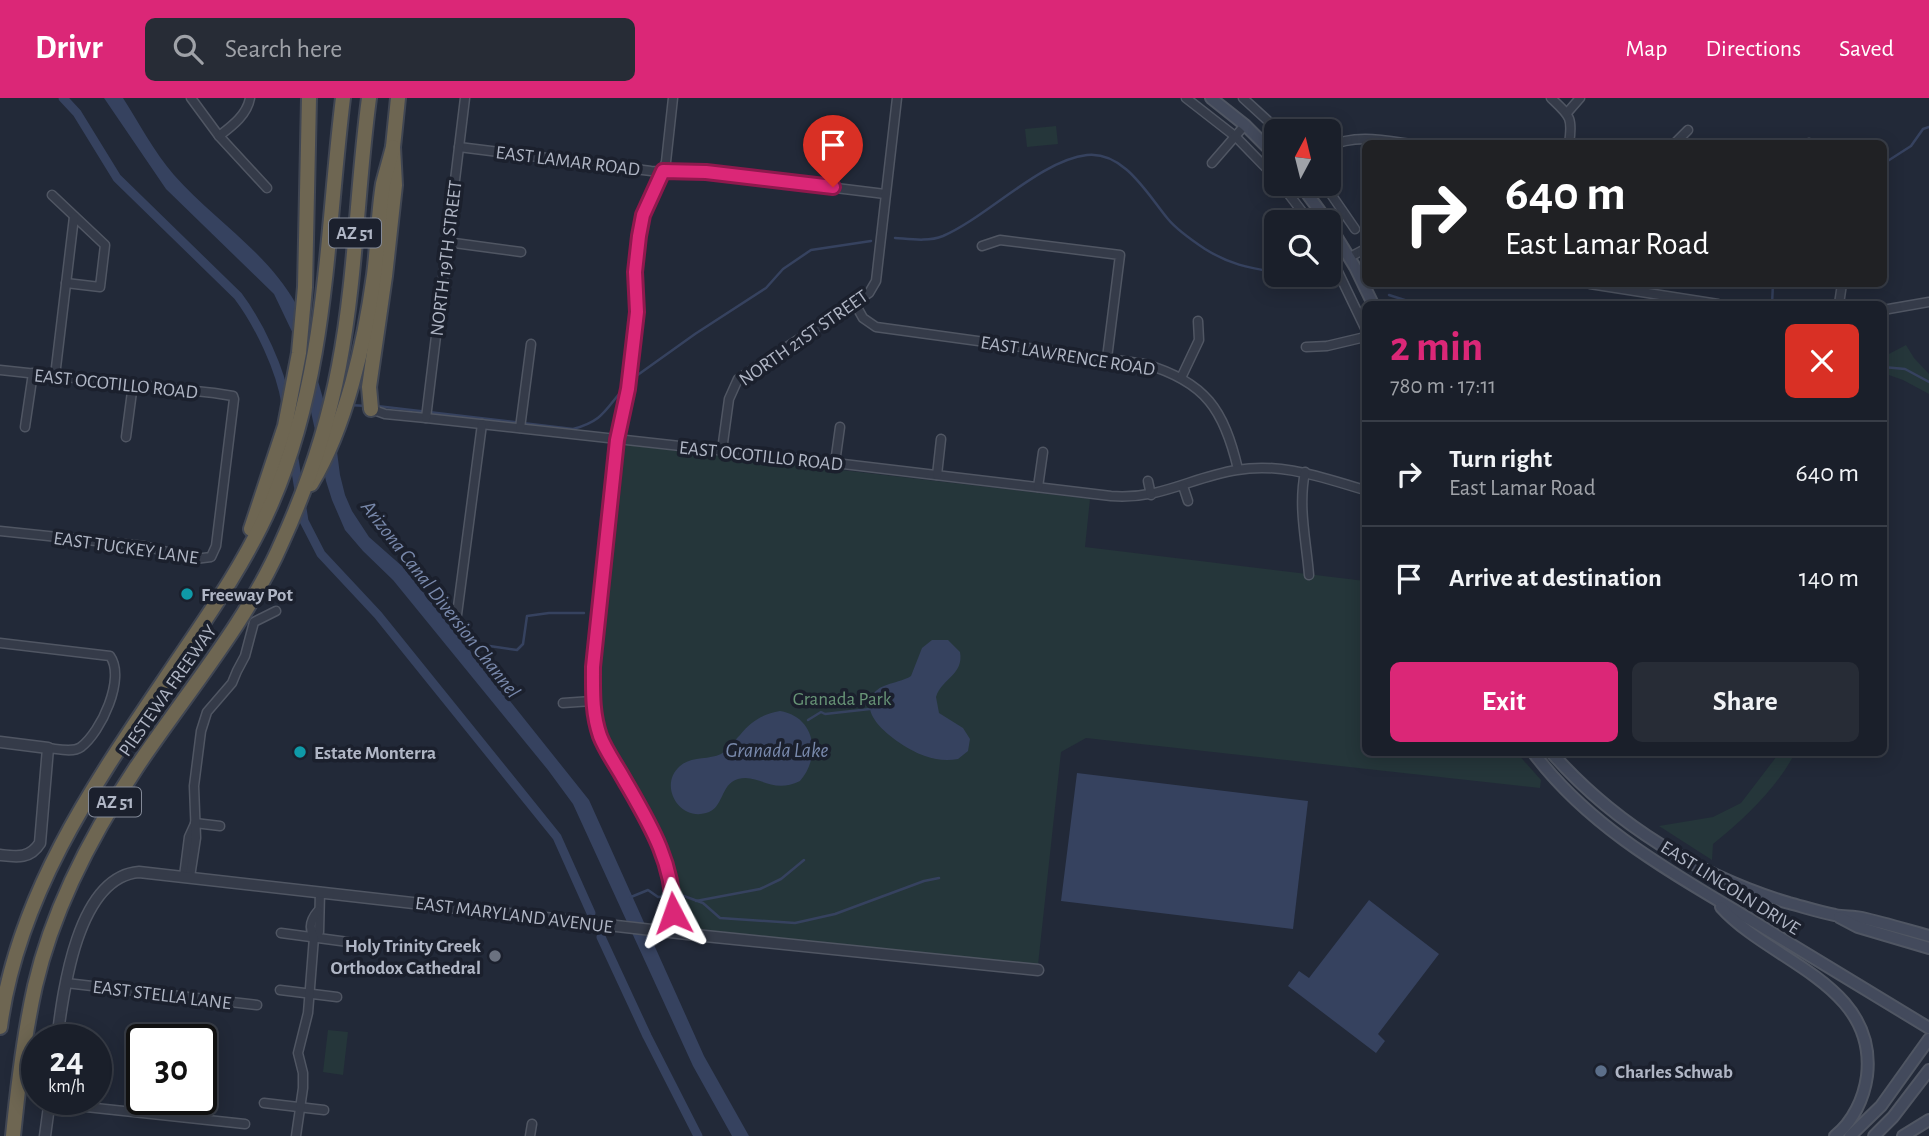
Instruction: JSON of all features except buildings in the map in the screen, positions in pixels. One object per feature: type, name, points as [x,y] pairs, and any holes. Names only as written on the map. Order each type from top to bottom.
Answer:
[{"type":"highway","points":[[248,548],[253,520],[285,426],[299,353],[303,309],[309,98]]},
{"type":"highway","name":"PIESTEWA FREEWAY","points":[[0,1027],[23,932],[46,875],[78,812],[218,601],[272,503],[289,460],[304,408],[319,335],[342,98]]},
{"type":"highway","name":"PIESTEWA FREEWAY","points":[[13,1136],[36,984],[71,881],[135,769],[226,639],[282,543],[296,510],[326,421],[339,367],[369,98]]},
{"type":"highway","points":[[296,510],[320,470],[351,385],[374,276],[384,183],[393,147],[398,98]]},
{"type":"highway","points":[[371,409],[369,387],[395,185],[393,147]]},
{"type":"main road","points":[[1211,98],[1264,144]]},
{"type":"main road","points":[[1341,243],[1362,282]]},
{"type":"main road","name":"EAST LINCOLN DRIVE","points":[[1537,756],[1551,776],[1605,827],[1712,897],[1929,1028]]},
{"type":"main road","name":"EAST LINCOLN DRIVE","points":[[1555,756],[1587,790],[1610,808],[1686,858],[1755,891],[1836,916],[1859,917],[1929,936]]},
{"type":"main road","points":[[1712,897],[1736,924],[1833,990],[1857,1018],[1867,1051],[1866,1081],[1854,1114],[1835,1136]]},
{"type":"main road","points":[[1836,916],[1858,927],[1929,948]]},
{"type":"main road","points":[[1850,1136],[1881,1105],[1929,1039]]},
{"type":"main road","points":[[1874,1136],[1900,1109],[1929,1070]]},
{"type":"main road","points":[[1903,1136],[1929,1120]]},
{"type":"street","points":[[191,98],[219,136],[267,188]]},
{"type":"street","points":[[219,136],[236,123],[249,106],[250,98]]},
{"type":"street","name":"NORTH 19TH STREET","points":[[426,418],[465,98]]},
{"type":"street","points":[[670,932],[672,896],[666,861],[600,738],[592,701],[593,667],[617,440],[628,389],[637,312],[635,272],[639,236],[643,215],[667,159],[673,98]]},
{"type":"street","name":"NORTH 21ST STREET","points":[[722,450],[729,399],[738,379],[869,293],[876,281],[897,98]]},
{"type":"street","points":[[1185,98],[1236,137],[1264,166]]},
{"type":"street","points":[[1243,98],[1266,119]]},
{"type":"street","points":[[1551,98],[1567,113],[1572,122],[1570,140]]},
{"type":"street","points":[[1567,113],[1580,98]]},
{"type":"street","points":[[1212,163],[1245,125]]},
{"type":"street","points":[[1678,140],[1688,130]]},
{"type":"street","points":[[1341,143],[1364,138],[1379,140]]},
{"type":"street","name":"EAST LAMAR ROAD","points":[[459,147],[663,171],[706,172],[885,194]]},
{"type":"street","points":[[52,195],[105,245],[100,287],[66,283]]},
{"type":"street","points":[[1290,196],[1301,210]]},
{"type":"street","points":[[1332,196],[1355,229]]},
{"type":"street","points":[[55,376],[75,217]]},
{"type":"street","points":[[982,246],[1000,240],[1078,244],[1121,255],[1107,358]]},
{"type":"street","points":[[447,242],[521,252]]},
{"type":"street","points":[[1350,257],[1362,251]]},
{"type":"street","points":[[1341,278],[1362,322]]},
{"type":"street","points":[[1607,287],[1697,301]]},
{"type":"street","points":[[1654,295],[1655,287]]},
{"type":"street","name":"EAST LAWRENCE ROAD","points":[[854,302],[863,318],[876,327],[1145,364],[1181,377],[1202,393],[1219,412],[1230,433],[1238,469]]},
{"type":"street","points":[[1887,309],[1929,302]]},
{"type":"street","points":[[1181,377],[1199,340],[1198,321]]},
{"type":"street","points":[[1306,348],[1362,338]]},
{"type":"street","points":[[520,428],[531,344]]},
{"type":"street","name":"EAST OCOTILLO ROAD","points":[[0,370],[233,396],[216,546],[211,557]]},
{"type":"street","points":[[25,427],[33,373]]},
{"type":"street","points":[[126,437],[134,384]]},
{"type":"street","name":"EAST OCOTILLO ROAD","points":[[371,409],[385,414],[1132,498],[1184,486],[1238,469],[1281,468],[1305,472],[1362,489]]},
{"type":"street","points":[[456,622],[482,424]]},
{"type":"street","points":[[835,463],[840,427]]},
{"type":"street","points":[[937,475],[942,439]]},
{"type":"street","points":[[1038,487],[1043,452]]},
{"type":"street","points":[[1305,472],[1301,510],[1309,575]]},
{"type":"street","points":[[1148,481],[1151,495]]},
{"type":"street","points":[[1184,486],[1188,501]]},
{"type":"street","name":"EAST TUCKEY LANE","points":[[0,531],[144,546],[195,559],[211,557]]},
{"type":"street","points":[[187,876],[195,823],[194,786],[204,718],[245,656],[254,622],[276,611]]},
{"type":"street","points":[[0,643],[110,656],[115,673],[107,712],[84,744],[75,750],[0,742]]},
{"type":"street","points":[[563,703],[592,701]]},
{"type":"street","points":[[0,855],[17,857],[34,852],[40,843],[48,748]]},
{"type":"street","points":[[195,823],[220,826]]},
{"type":"street","name":"EAST MARYLAND AVENUE","points":[[66,983],[74,951],[93,908],[106,888],[117,879],[139,872],[670,932],[1038,970]]},
{"type":"street","points":[[296,1136],[303,1073],[298,1053],[308,1013],[314,937],[319,932],[320,892]]},
{"type":"street","points":[[281,933],[348,942]]},
{"type":"street","points":[[60,1024],[66,983]]},
{"type":"street","name":"EAST STELLA LANE","points":[[66,983],[257,1005]]},
{"type":"street","points":[[280,990],[337,997]]},
{"type":"street","points":[[264,1103],[324,1110]]},
{"type":"street","points":[[112,1108],[245,1124]]},
{"type":"street","points":[[45,1136],[47,1115]]},
{"type":"street","points":[[530,1136],[532,1124]]},
{"type":"green space","points":[[1056,126],[1058,144],[1027,147],[1025,129]]},
{"type":"green space","points":[[1906,345],[1929,374],[1929,394],[1887,374],[1887,355]]},
{"type":"green space","name":"Granada Park","points":[[627,445],[1090,499],[1085,547],[1362,581],[1362,756],[1520,756],[1541,780],[1540,788],[1086,738],[1061,752],[1038,965],[685,928],[680,925],[680,892],[672,855],[605,736],[602,718],[600,663],[623,449]]},
{"type":"green space","points":[[1777,756],[1793,756],[1779,779],[1759,802],[1713,844],[1712,860],[1659,826],[1713,817],[1741,803]]},
{"type":"green space","points":[[328,1030],[348,1032],[343,1075],[323,1072]]},
{"type":"water","points":[[104,98],[123,98],[174,175],[255,252],[284,285],[296,304],[336,444],[345,495],[352,511],[369,537],[403,567],[589,800],[704,1056],[749,1136],[732,1136],[693,1066],[573,804],[393,580],[345,530],[326,481],[295,338],[274,294],[166,189]]},
{"type":"water","name":"Granada Lake","points":[[932,640],[948,640],[960,652],[959,666],[936,697],[939,713],[963,728],[970,739],[968,751],[958,759],[946,760],[917,753],[887,733],[872,715],[870,705],[875,691],[911,676],[922,648]]},
{"type":"water","name":"Granada Lake","points":[[780,711],[801,721],[808,729],[811,739],[811,761],[800,781],[781,786],[746,778],[738,779],[728,786],[712,811],[696,814],[680,807],[671,791],[671,782],[680,766],[689,761],[721,754],[753,722]]},
{"type":"water","points":[[1077,773],[1308,801],[1293,929],[1061,901]]},
{"type":"water","points":[[1369,900],[1439,954],[1378,1034],[1385,1041],[1376,1053],[1288,986],[1299,971],[1309,978]]},
{"type":"waterway","points":[[63,98],[77,113],[117,178],[238,296],[268,348],[286,404]]},
{"type":"waterway","points":[[1887,161],[1911,146],[1923,129],[1929,127]]},
{"type":"waterway","points":[[895,238],[925,240],[943,236],[1051,167],[1069,159],[1087,155],[1100,156],[1124,167],[1172,223],[1205,249],[1239,265],[1264,270]]},
{"type":"waterway","points":[[632,379],[766,288],[783,269],[811,250],[871,241]]},
{"type":"waterway","points":[[1772,301],[1773,287]]},
{"type":"waterway","points":[[1389,295],[1408,301]]},
{"type":"waterway","points":[[1887,367],[1905,369],[1929,382]]},
{"type":"waterway","points":[[377,406],[573,429],[598,418],[625,387]]},
{"type":"waterway","points":[[349,405],[367,406]]},
{"type":"waterway","points":[[293,453],[304,521],[321,554],[378,615],[557,837],[591,913]]},
{"type":"waterway","name":"Arizona Canal Diversion Channel","points":[[467,650],[476,644],[517,650],[523,644],[527,616],[584,613]]},
{"type":"waterway","points":[[808,720],[821,712],[825,714],[870,709]]},
{"type":"waterway","points":[[696,901],[760,889],[781,879],[804,860]]},
{"type":"waterway","points":[[631,897],[648,890],[658,897],[681,895],[703,903],[720,918],[795,923],[835,914],[939,878]]},
{"type":"waterway","points":[[601,937],[698,1136]]},
{"type":"place","name":"Freeway Pot","points":[[187,594]]},
{"type":"place","name":"Estate Monterra","points":[[300,752]]},
{"type":"place","name":"Holy Trinity Greek Orthodox Cathedral","points":[[495,956]]},
{"type":"place","name":"Charles Schwab","points":[[1601,1071]]},
{"type":"route","points":[[673,913],[666,861],[600,738],[592,701],[593,667],[617,440],[628,389],[637,312],[635,272],[643,215],[663,171],[706,172],[833,187]]}]
